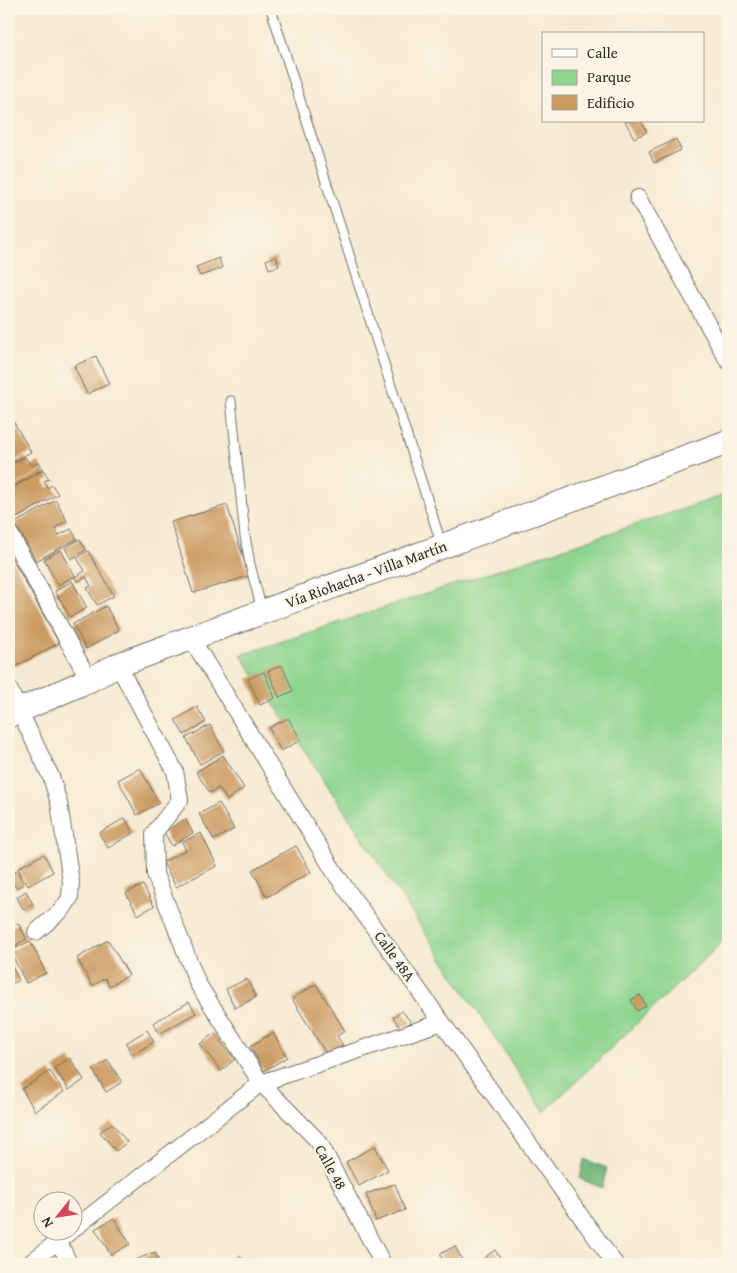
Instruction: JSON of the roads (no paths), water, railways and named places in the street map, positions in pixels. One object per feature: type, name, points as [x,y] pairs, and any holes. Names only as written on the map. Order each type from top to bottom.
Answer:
[{"type":"main road","name":"Vía Riohacha - Villa Martín","points":[[14,713],[118,665],[728,442]]},
{"type":"street","points":[[638,198],[728,361]]},
{"type":"street","points":[[9,532],[89,680]]},
{"type":"street","name":"Calle 48A","points":[[191,638],[337,876],[615,1264]]},
{"type":"street","name":"Calle 48","points":[[118,665],[175,770],[180,800],[154,833],[155,874],[198,984],[261,1083],[319,1142],[383,1264]]},
{"type":"street","points":[[9,689],[14,713],[51,777],[59,803],[72,882],[70,898],[62,910],[36,932]]},
{"type":"street","points":[[82,1222],[261,1083],[442,1022]]},
{"type":"street","points":[[29,1264],[59,1241],[69,1264]]},
{"type":"lane","points":[[271,9],[442,546]]},
{"type":"lane","points":[[231,401],[245,536],[262,612]]}]
